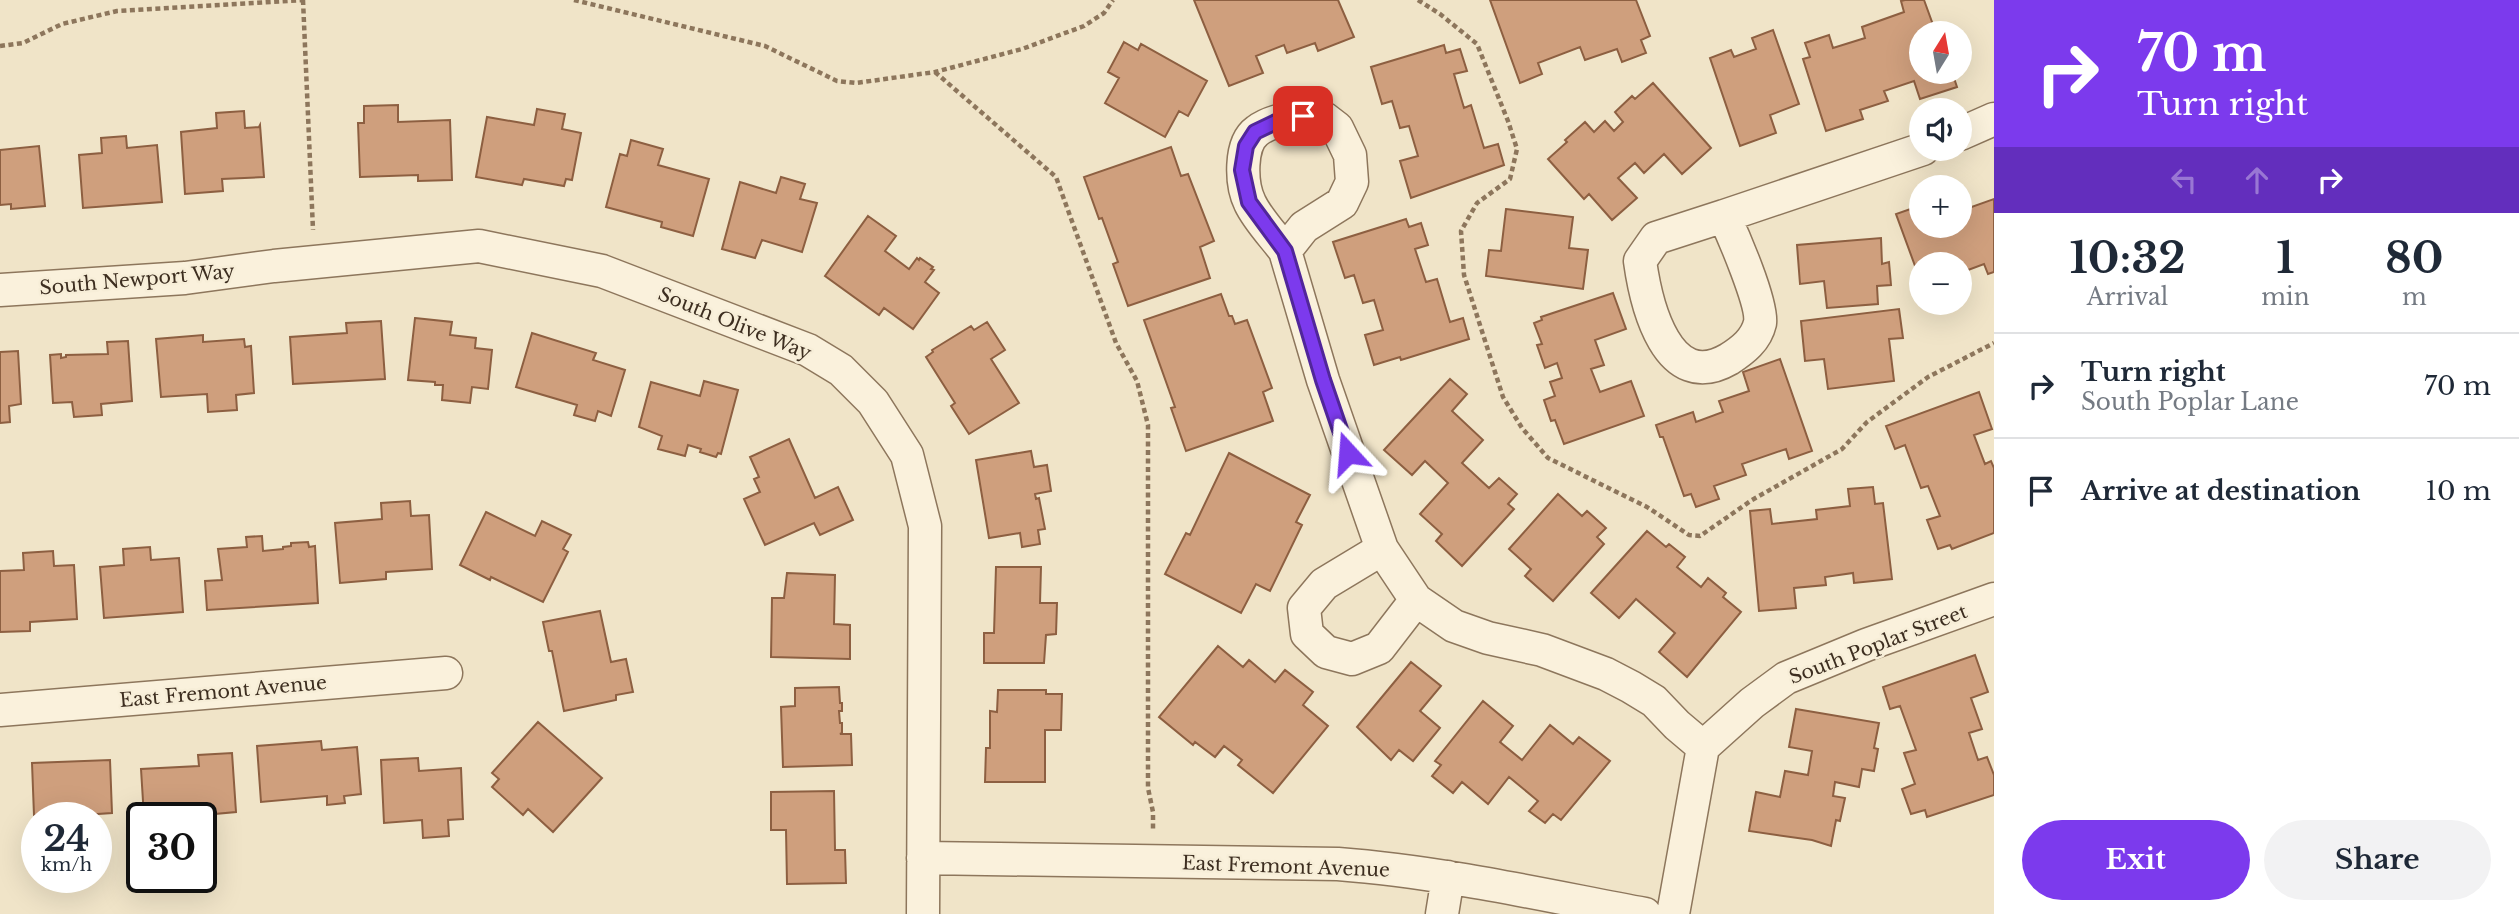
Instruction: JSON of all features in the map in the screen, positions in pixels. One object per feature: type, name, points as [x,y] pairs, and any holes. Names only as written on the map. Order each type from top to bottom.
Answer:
[{"type":"street","points":[[1972,129],[1994,119]]},
{"type":"street","points":[[1724,216],[1739,249],[1760,321],[1751,343],[1727,360],[1700,369],[1686,365],[1669,349],[1652,314],[1640,261],[1656,238],[1909,154]]},
{"type":"street","name":"South Olive Way","points":[[274,266],[479,246],[602,271],[808,350],[841,370],[873,402],[907,455],[925,526],[923,914]]},
{"type":"street","points":[[1285,251],[1323,380],[1382,549],[1416,600],[1454,626],[1488,638],[1542,650],[1606,674],[1654,701],[1703,747],[1673,914]]},
{"type":"street","name":"South Newport Way","points":[[0,290],[186,278],[274,266]]},
{"type":"street","points":[[1382,549],[1324,584],[1304,608],[1307,634],[1326,652],[1352,659],[1379,648],[1416,600]]},
{"type":"street","name":"South Poplar Street","points":[[1703,747],[1752,703],[1786,678],[1866,645],[1994,599]]},
{"type":"street","name":"East Fremont Avenue","points":[[0,710],[446,673]]},
{"type":"street","name":"East Fremont Avenue","points":[[923,858],[1338,864],[1448,877],[1645,914]]},
{"type":"street","points":[[1442,914],[1448,877]]},
{"type":"path","points":[[0,46],[23,43],[62,24],[117,11],[303,0],[314,262]]},
{"type":"path","points":[[573,0],[765,46],[836,81],[856,83],[935,72],[1022,49],[1084,26],[1104,13],[1113,0]]},
{"type":"path","points":[[935,72],[1056,177],[1116,343],[1137,381],[1147,425],[1148,788],[1153,812],[1152,862]]},
{"type":"building","points":[[1194,0],[1338,0],[1354,37],[1318,51],[1315,43],[1287,53],[1284,45],[1256,56],[1263,73],[1229,86]]},
{"type":"building","points":[[1490,0],[1636,0],[1650,36],[1641,40],[1646,53],[1622,62],[1617,49],[1585,60],[1580,47],[1538,63],[1542,74],[1520,83]]},
{"type":"building","points":[[1924,0],[1932,21],[1909,21],[1909,83],[1884,91],[1888,101],[1860,110],[1863,119],[1826,131],[1803,59],[1810,57],[1805,43],[1829,35],[1833,48],[1865,38],[1862,27],[1904,12],[1901,1]]},
{"type":"building","points":[[1773,30],[1799,104],[1770,115],[1776,133],[1740,146],[1710,58],[1731,50],[1734,57],[1756,49],[1752,38]]},
{"type":"building","points":[[1124,42],[1138,50],[1141,44],[1207,81],[1188,116],[1179,111],[1165,137],[1105,103],[1119,78],[1108,72]]},
{"type":"building","points":[[1444,45],[1446,53],[1460,49],[1467,71],[1454,74],[1464,108],[1471,105],[1484,148],[1498,144],[1504,165],[1411,198],[1400,161],[1418,156],[1409,126],[1400,128],[1392,101],[1382,104],[1371,67]]},
{"type":"building","points":[[1653,83],[1711,148],[1682,174],[1664,154],[1644,173],[1635,163],[1618,178],[1637,198],[1612,220],[1589,194],[1584,199],[1548,159],[1585,122],[1594,132],[1605,121],[1614,131],[1623,122],[1615,112],[1632,96],[1635,99]]},
{"type":"building","points":[[1915,84],[1956,84],[1957,87],[1920,98]]},
{"type":"building","points":[[398,105],[398,122],[450,120],[452,180],[418,181],[418,175],[360,177],[358,123],[364,123],[364,106]]},
{"type":"building","points":[[537,109],[565,114],[562,129],[581,133],[572,180],[566,179],[564,186],[524,179],[522,185],[476,177],[487,117],[534,125]]},
{"type":"building","points":[[244,111],[245,128],[260,125],[264,177],[222,179],[223,191],[185,194],[181,132],[217,128],[216,113]]},
{"type":"building","points":[[126,136],[127,148],[157,145],[162,202],[83,208],[79,155],[102,153],[101,138]]},
{"type":"building","points":[[631,140],[663,149],[658,165],[709,179],[693,236],[661,227],[662,222],[606,207],[620,154],[627,156]]},
{"type":"building","points":[[39,146],[45,206],[11,209],[11,204],[0,205],[0,150]]},
{"type":"building","points":[[1171,147],[1181,176],[1188,174],[1214,241],[1200,247],[1210,278],[1128,306],[1113,264],[1118,262],[1084,177]]},
{"type":"building","points":[[781,177],[805,184],[800,199],[817,203],[802,252],[762,240],[755,258],[722,249],[740,182],[776,193]]},
{"type":"building","points":[[1994,199],[1994,272],[1988,274],[1984,264],[1972,268],[1972,252],[1910,252],[1896,214],[1909,210],[1909,238],[1972,238],[1972,207]]},
{"type":"building","points":[[1506,209],[1573,217],[1569,248],[1588,250],[1583,289],[1486,276],[1489,250],[1501,251]]},
{"type":"building","points":[[868,216],[896,236],[885,251],[909,269],[917,258],[933,267],[931,269],[934,270],[925,282],[939,293],[913,329],[884,308],[879,315],[825,276]]},
{"type":"building","points":[[1406,219],[1409,227],[1421,223],[1428,245],[1415,249],[1426,282],[1437,279],[1450,322],[1463,318],[1469,339],[1401,360],[1400,357],[1374,365],[1365,335],[1383,330],[1374,300],[1363,303],[1354,275],[1345,278],[1333,242]]},
{"type":"building","points":[[1881,238],[1882,264],[1889,262],[1891,285],[1877,286],[1878,304],[1827,308],[1824,281],[1800,284],[1797,245]]},
{"type":"building","points":[[1613,293],[1626,329],[1595,340],[1604,365],[1591,369],[1600,392],[1631,381],[1644,416],[1564,444],[1555,420],[1551,421],[1544,400],[1555,396],[1550,382],[1562,378],[1557,363],[1545,368],[1537,345],[1542,344],[1534,323],[1542,320],[1541,317]]},
{"type":"building","points":[[1221,294],[1235,324],[1247,320],[1272,388],[1263,392],[1273,421],[1186,451],[1171,408],[1175,407],[1144,320]]},
{"type":"building","points":[[1899,309],[1903,338],[1889,339],[1894,381],[1828,389],[1824,359],[1805,361],[1801,321]]},
{"type":"building","points":[[415,318],[452,322],[450,335],[476,338],[475,348],[492,350],[488,389],[472,387],[470,403],[442,400],[443,385],[408,380]]},
{"type":"building","points":[[381,321],[385,379],[293,384],[290,337],[347,333],[346,323]]},
{"type":"building","points":[[987,322],[1005,350],[991,359],[1019,403],[969,434],[951,406],[955,403],[926,357],[932,350],[971,326],[974,330]]},
{"type":"building","points":[[532,333],[596,353],[593,360],[625,370],[611,416],[598,411],[595,421],[574,415],[577,405],[516,387]]},
{"type":"building","points":[[203,335],[203,342],[244,339],[245,347],[251,346],[254,393],[236,395],[237,410],[208,412],[207,394],[161,397],[156,339]]},
{"type":"building","points":[[128,341],[132,401],[101,404],[102,415],[74,417],[72,402],[53,403],[50,355],[61,354],[61,358],[66,355],[108,354],[107,342]]},
{"type":"building","points":[[18,351],[21,404],[9,406],[10,422],[0,423],[0,352]]},
{"type":"building","points":[[1780,359],[1812,451],[1789,459],[1786,449],[1742,464],[1746,475],[1714,486],[1719,499],[1696,507],[1691,494],[1684,496],[1663,437],[1660,437],[1656,425],[1693,412],[1696,422],[1723,412],[1719,401],[1749,391],[1743,372]]},
{"type":"building","points":[[1450,379],[1467,394],[1452,411],[1483,440],[1462,463],[1489,488],[1499,478],[1517,494],[1508,504],[1514,509],[1462,566],[1436,541],[1442,534],[1420,514],[1448,483],[1425,461],[1412,475],[1384,450]]},
{"type":"building","points":[[704,381],[738,390],[721,454],[718,453],[716,457],[688,445],[685,456],[658,449],[662,436],[639,427],[651,382],[700,396]]},
{"type":"building","points":[[1979,392],[1992,429],[1974,435],[1985,464],[1991,461],[1994,468],[1994,533],[1952,549],[1950,545],[1938,549],[1927,520],[1940,516],[1928,486],[1921,488],[1905,445],[1895,449],[1886,426]]},
{"type":"building","points":[[789,439],[815,498],[838,487],[853,520],[820,535],[814,523],[765,545],[744,499],[760,492],[754,479],[759,477],[750,457]]},
{"type":"building","points":[[1031,451],[1034,467],[1047,465],[1051,491],[1035,494],[1036,499],[1039,498],[1045,529],[1038,530],[1040,544],[1022,547],[1020,533],[989,538],[976,460]]},
{"type":"building","points":[[1229,453],[1310,495],[1296,522],[1302,525],[1270,591],[1256,584],[1241,613],[1165,574],[1186,533],[1190,535]]},
{"type":"building","points":[[1873,487],[1875,504],[1883,503],[1892,579],[1854,583],[1853,573],[1825,577],[1826,585],[1794,588],[1796,608],[1759,611],[1750,511],[1770,509],[1772,524],[1817,519],[1816,510],[1850,506],[1848,489]]},
{"type":"building","points":[[1558,494],[1582,516],[1587,511],[1606,528],[1597,537],[1604,544],[1553,601],[1525,576],[1531,569],[1509,549]]},
{"type":"building","points":[[410,501],[411,516],[429,515],[432,569],[386,572],[386,579],[340,583],[335,523],[382,519],[381,503]]},
{"type":"building","points":[[486,512],[535,536],[542,521],[571,535],[563,549],[568,552],[543,602],[460,565]]},
{"type":"building","points":[[1647,531],[1666,547],[1669,544],[1685,557],[1677,567],[1701,587],[1708,578],[1726,593],[1723,597],[1741,612],[1687,677],[1659,652],[1675,633],[1636,599],[1619,618],[1591,593]]},
{"type":"building","points":[[262,536],[263,551],[283,549],[291,546],[291,543],[308,542],[309,547],[315,546],[318,603],[207,610],[205,581],[222,580],[218,549],[247,547],[246,537]]},
{"type":"building","points":[[150,547],[151,560],[179,558],[183,612],[104,618],[100,567],[124,565],[123,549]]},
{"type":"building","points":[[53,551],[54,566],[74,565],[77,619],[30,622],[30,631],[0,632],[0,571],[24,570],[23,553]]},
{"type":"building","points":[[996,567],[1041,567],[1040,603],[1057,603],[1056,634],[1046,635],[1044,663],[984,663],[984,633],[994,633]]},
{"type":"building","points":[[787,573],[835,575],[834,624],[850,625],[850,659],[771,657],[772,598],[784,598]]},
{"type":"building","points":[[600,611],[611,662],[626,659],[633,692],[616,695],[616,700],[564,711],[543,622]]},
{"type":"building","points":[[1218,646],[1243,667],[1249,660],[1275,682],[1285,670],[1313,692],[1303,705],[1328,726],[1273,793],[1238,765],[1242,760],[1224,746],[1215,757],[1195,742],[1193,745],[1159,717]]},
{"type":"building","points":[[1975,655],[1988,692],[1971,698],[1982,729],[1969,733],[1978,760],[1987,757],[1994,775],[1994,795],[1927,817],[1925,810],[1911,814],[1902,789],[1915,784],[1904,753],[1916,750],[1900,706],[1890,709],[1883,687]]},
{"type":"building","points":[[1411,662],[1441,686],[1420,711],[1440,728],[1413,761],[1399,750],[1391,760],[1357,727]]},
{"type":"building","points":[[839,687],[842,703],[842,711],[839,711],[842,723],[840,734],[851,734],[852,765],[783,767],[781,707],[795,706],[795,688]]},
{"type":"building","points":[[998,690],[1046,690],[1046,694],[1062,694],[1061,730],[1045,730],[1045,782],[985,782],[986,748],[990,748],[990,711],[997,712]]},
{"type":"building","points":[[1483,701],[1513,726],[1500,742],[1522,760],[1550,725],[1573,744],[1579,737],[1610,761],[1561,820],[1553,814],[1545,823],[1529,811],[1538,801],[1509,777],[1488,804],[1462,782],[1453,793],[1432,776],[1441,765],[1435,761]]},
{"type":"building","points":[[1796,709],[1879,723],[1874,748],[1878,749],[1874,771],[1862,769],[1859,787],[1835,782],[1833,796],[1845,798],[1840,821],[1836,820],[1831,846],[1812,840],[1749,831],[1756,792],[1780,797],[1785,771],[1808,775],[1812,751],[1789,747]]},
{"type":"building","points":[[538,722],[602,778],[553,832],[528,809],[523,815],[492,787],[499,779],[492,773]]},
{"type":"building","points":[[321,741],[322,750],[357,747],[361,794],[344,796],[345,803],[327,805],[327,796],[261,802],[257,746]]},
{"type":"building","points":[[232,753],[236,812],[217,814],[217,802],[143,802],[141,769],[199,766],[198,755]]},
{"type":"building","points":[[418,758],[419,771],[461,768],[463,819],[448,820],[449,836],[423,838],[422,820],[384,823],[381,760]]},
{"type":"building","points":[[110,760],[112,802],[34,802],[32,763]]},
{"type":"building","points":[[834,791],[835,850],[845,850],[846,883],[787,884],[786,830],[771,830],[771,792]]},
{"type":"route","points":[[1303,116],[1278,121],[1255,132],[1246,146],[1242,170],[1249,202],[1285,251],[1323,380],[1348,453]]}]
